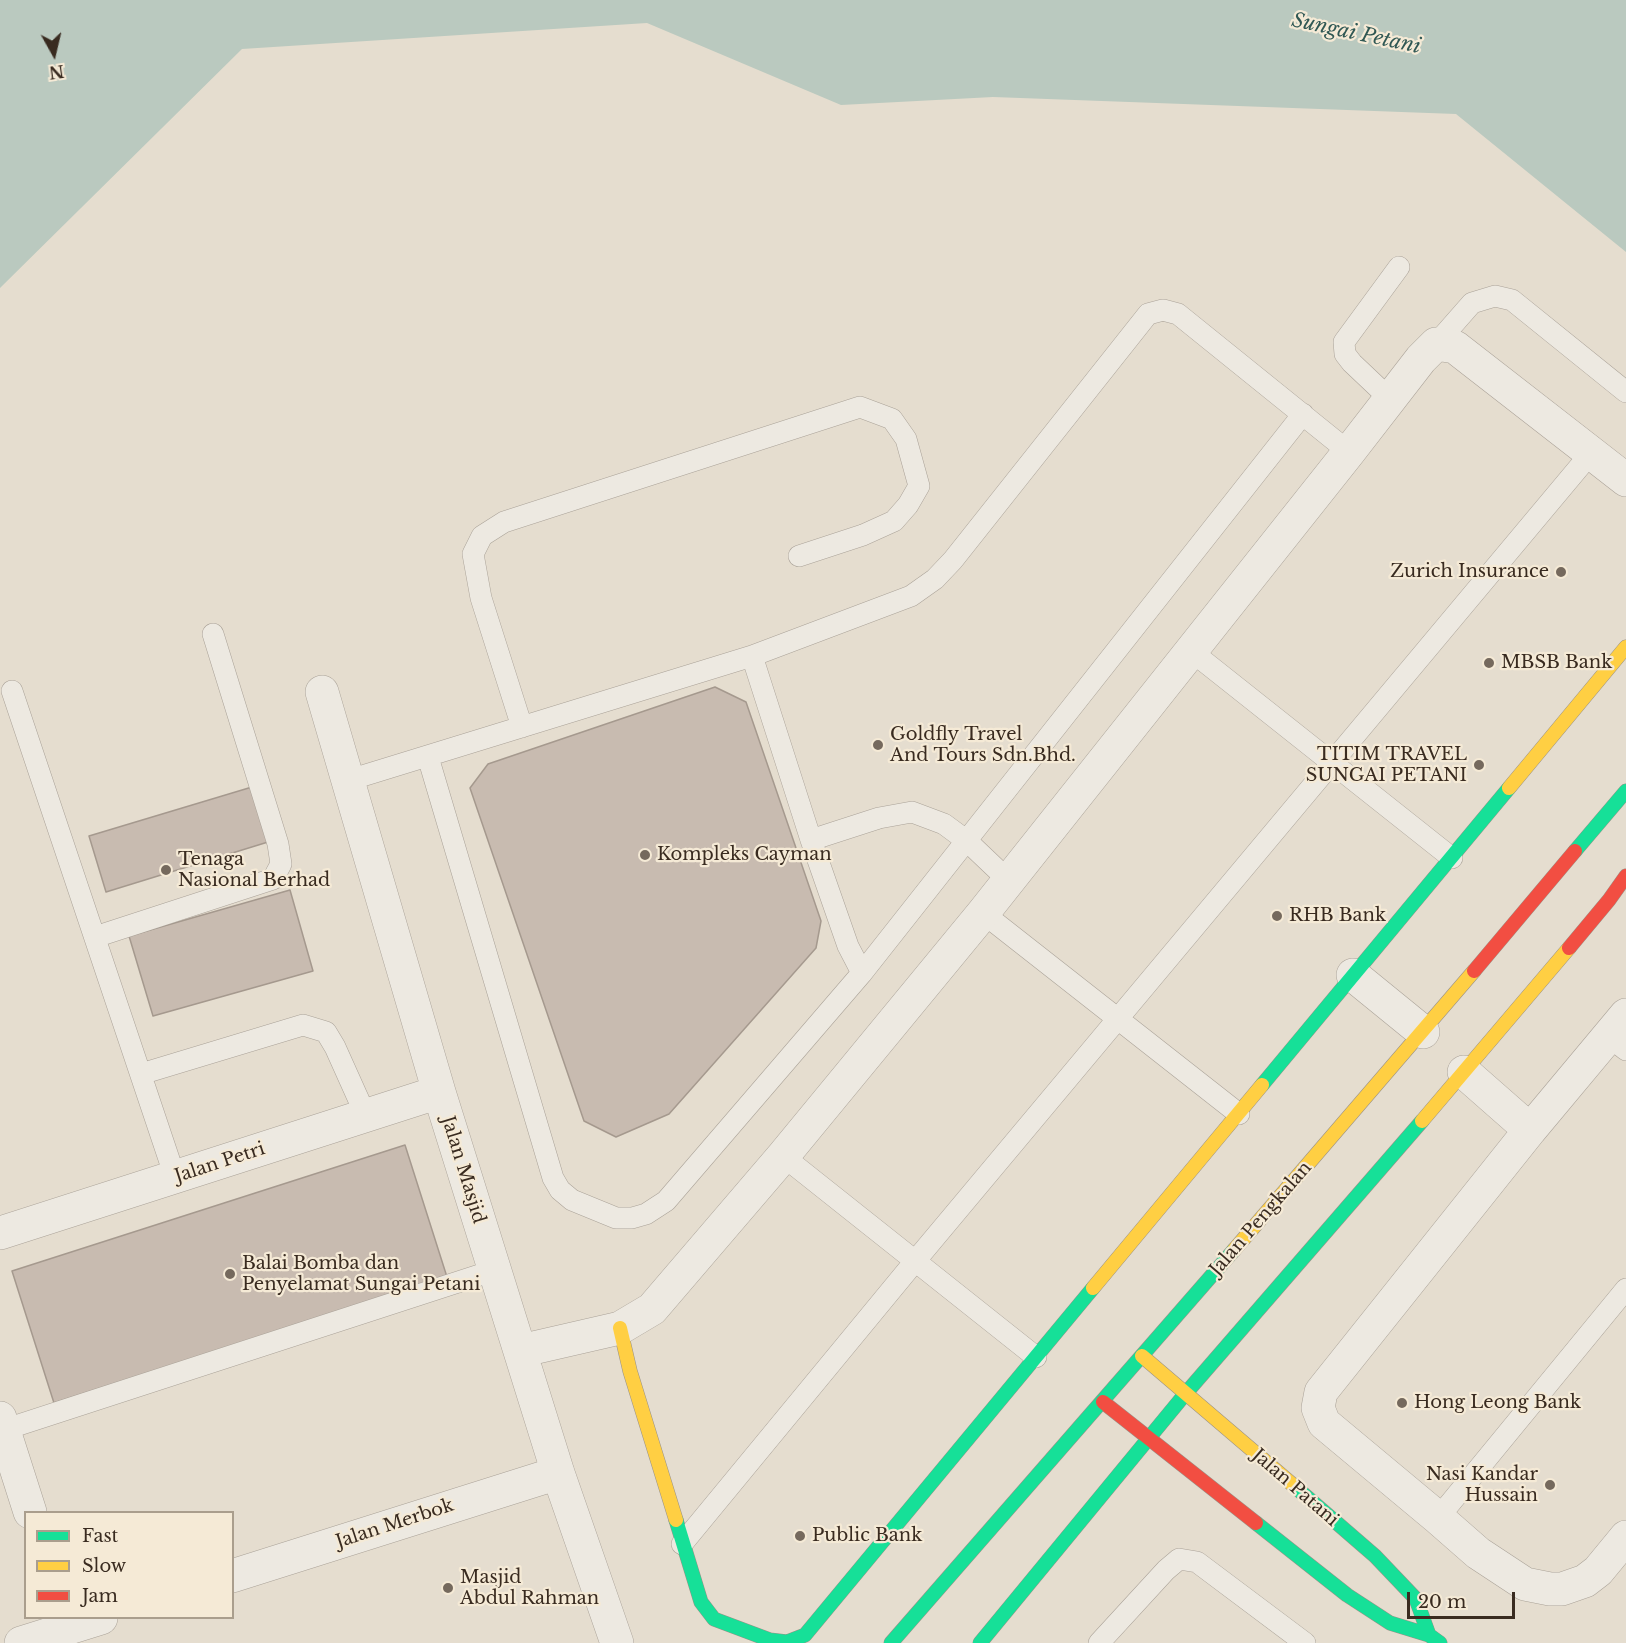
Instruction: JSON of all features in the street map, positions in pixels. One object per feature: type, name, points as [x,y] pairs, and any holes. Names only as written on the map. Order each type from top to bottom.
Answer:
[{"type":"main road","points":[[620,1328],[630,1371],[701,1602],[714,1619],[770,1640],[787,1642],[805,1635],[1626,647]]},
{"type":"main road","name":"Jalan Pengkalan","points":[[891,1643],[1423,1032],[1626,791]]},
{"type":"main road","points":[[980,1643],[1186,1393],[1464,1072],[1609,900],[1626,876]]},
{"type":"main road","name":"Jalan Patani","points":[[1142,1356],[1375,1556],[1416,1599],[1434,1639]]},
{"type":"main road","name":"Jalan Patani","points":[[1103,1402],[1347,1595],[1390,1623],[1434,1639]]},
{"type":"street","points":[[520,1351],[620,1328],[652,1309],[783,1156],[983,913],[1421,358],[1436,344],[1455,347],[1626,480]]},
{"type":"street","name":"Jalan Masjid","points":[[322,692],[346,781],[439,1092],[558,1473],[617,1643]]},
{"type":"street","points":[[1353,975],[1423,1032]]},
{"type":"street","points":[[1620,1034],[1530,1130],[1321,1392],[1318,1401],[1320,1416],[1324,1423],[1478,1553],[1525,1584],[1562,1589],[1585,1581],[1598,1571],[1626,1537]]},
{"type":"street","points":[[1464,1072],[1530,1130]]},
{"type":"street","name":"Jalan Petri","points":[[0,1233],[439,1092]]},
{"type":"street","points":[[1,1426],[30,1511]]},
{"type":"street","name":"Jalan Merbok","points":[[234,1575],[558,1473]]},
{"type":"street","points":[[21,1643],[66,1623],[89,1619]]},
{"type":"lane","points":[[1390,399],[1352,363],[1345,354],[1344,342],[1399,267]]},
{"type":"lane","points":[[1436,344],[1472,303],[1495,296],[1512,300],[1626,392]]},
{"type":"lane","points":[[346,781],[752,656],[911,596],[935,579],[953,560],[1148,314],[1163,310],[1178,314],[1349,452]]},
{"type":"lane","points":[[522,727],[481,598],[473,554],[482,536],[504,522],[860,407],[892,419],[906,439],[919,486],[908,505],[894,521],[863,535],[799,556]]},
{"type":"lane","points":[[428,757],[553,1178],[560,1190],[572,1200],[615,1218],[632,1218],[646,1214],[666,1201],[862,972],[1304,414]]},
{"type":"lane","points":[[682,1544],[916,1260],[1591,453]]},
{"type":"lane","points":[[95,937],[273,879],[281,864],[278,844],[213,634]]},
{"type":"lane","points":[[1191,651],[1452,858]]},
{"type":"lane","points":[[752,656],[811,840],[848,946],[862,972]]},
{"type":"lane","points":[[12,691],[175,1177]]},
{"type":"lane","points":[[811,840],[879,818],[912,812],[944,824],[1008,880]]},
{"type":"lane","points":[[983,913],[1239,1114]]},
{"type":"lane","points":[[141,1074],[303,1025],[326,1032],[366,1116]]},
{"type":"lane","points":[[783,1156],[1036,1357]]},
{"type":"lane","points":[[1,1426],[495,1270]]},
{"type":"lane","points":[[1438,1518],[1626,1289]]},
{"type":"lane","points":[[1099,1643],[1166,1570],[1179,1559],[1197,1562],[1295,1640]]},
{"type":"water","name":"Sungai Petani","points":[[0,0],[1626,0],[1626,252],[1456,114],[993,97],[841,105],[647,23],[242,49],[0,288]]},
{"type":"building","name":"Kompleks Cayman","points":[[715,687],[746,702],[821,921],[816,948],[669,1114],[616,1137],[584,1121],[470,788],[488,764]]},
{"type":"building","points":[[252,787],[268,842],[106,892],[89,836]]},
{"type":"building","points":[[290,890],[313,971],[153,1016],[129,936]]},
{"type":"building","name":"Balai Bomba dan Penyelamat Sungai Petani","points":[[405,1145],[447,1277],[54,1403],[12,1271]]},
{"type":"traffic: fast","points":[[1262,1085],[1509,788]]},
{"type":"traffic: fast","points":[[1575,851],[1626,791]]},
{"type":"traffic: fast","points":[[980,1643],[1186,1393],[1422,1121]]},
{"type":"traffic: fast","points":[[891,1643],[1234,1250]]},
{"type":"traffic: fast","points":[[676,1520],[701,1602],[714,1619],[770,1640],[787,1642],[805,1635],[1093,1288]]},
{"type":"traffic: fast","points":[[1293,1485],[1375,1556],[1416,1599],[1429,1635]]},
{"type":"traffic: fast","points":[[1256,1523],[1347,1595],[1390,1623],[1429,1635],[1440,1643]]},
{"type":"traffic: slow","points":[[1509,788],[1626,647]]},
{"type":"traffic: slow","points":[[1422,1121],[1569,948]]},
{"type":"traffic: slow","points":[[1234,1250],[1474,971]]},
{"type":"traffic: slow","points":[[1093,1288],[1262,1085]]},
{"type":"traffic: slow","points":[[620,1328],[630,1371],[676,1520]]},
{"type":"traffic: slow","points":[[1142,1356],[1293,1485]]},
{"type":"traffic: jam","points":[[1474,971],[1575,851]]},
{"type":"traffic: jam","points":[[1569,948],[1626,876]]},
{"type":"traffic: jam","points":[[1103,1402],[1256,1523]]},
{"type":"place","name":"Zurich Insurance","points":[[1561,572]]},
{"type":"place","name":"MBSB Bank","points":[[1489,663]]},
{"type":"place","name":"Goldfly Travel And Tours Sdn.Bhd.","points":[[878,745]]},
{"type":"place","name":"TITIM TRAVEL SUNGAI PETANI","points":[[1479,765]]},
{"type":"place","name":"Kompleks Cayman","points":[[645,855]]},
{"type":"place","name":"Tenaga Nasional Berhad","points":[[166,870]]},
{"type":"place","name":"RHB Bank","points":[[1277,916]]},
{"type":"place","name":"Balai Bomba dan Penyelamat Sungai Petani","points":[[230,1274]]},
{"type":"place","name":"Hong Leong Bank","points":[[1402,1403]]},
{"type":"place","name":"Nasi Kandar Hussain","points":[[1550,1485]]},
{"type":"place","name":"Public Bank","points":[[800,1536]]},
{"type":"place","name":"Masjid Abdul Rahman","points":[[448,1588]]}]
